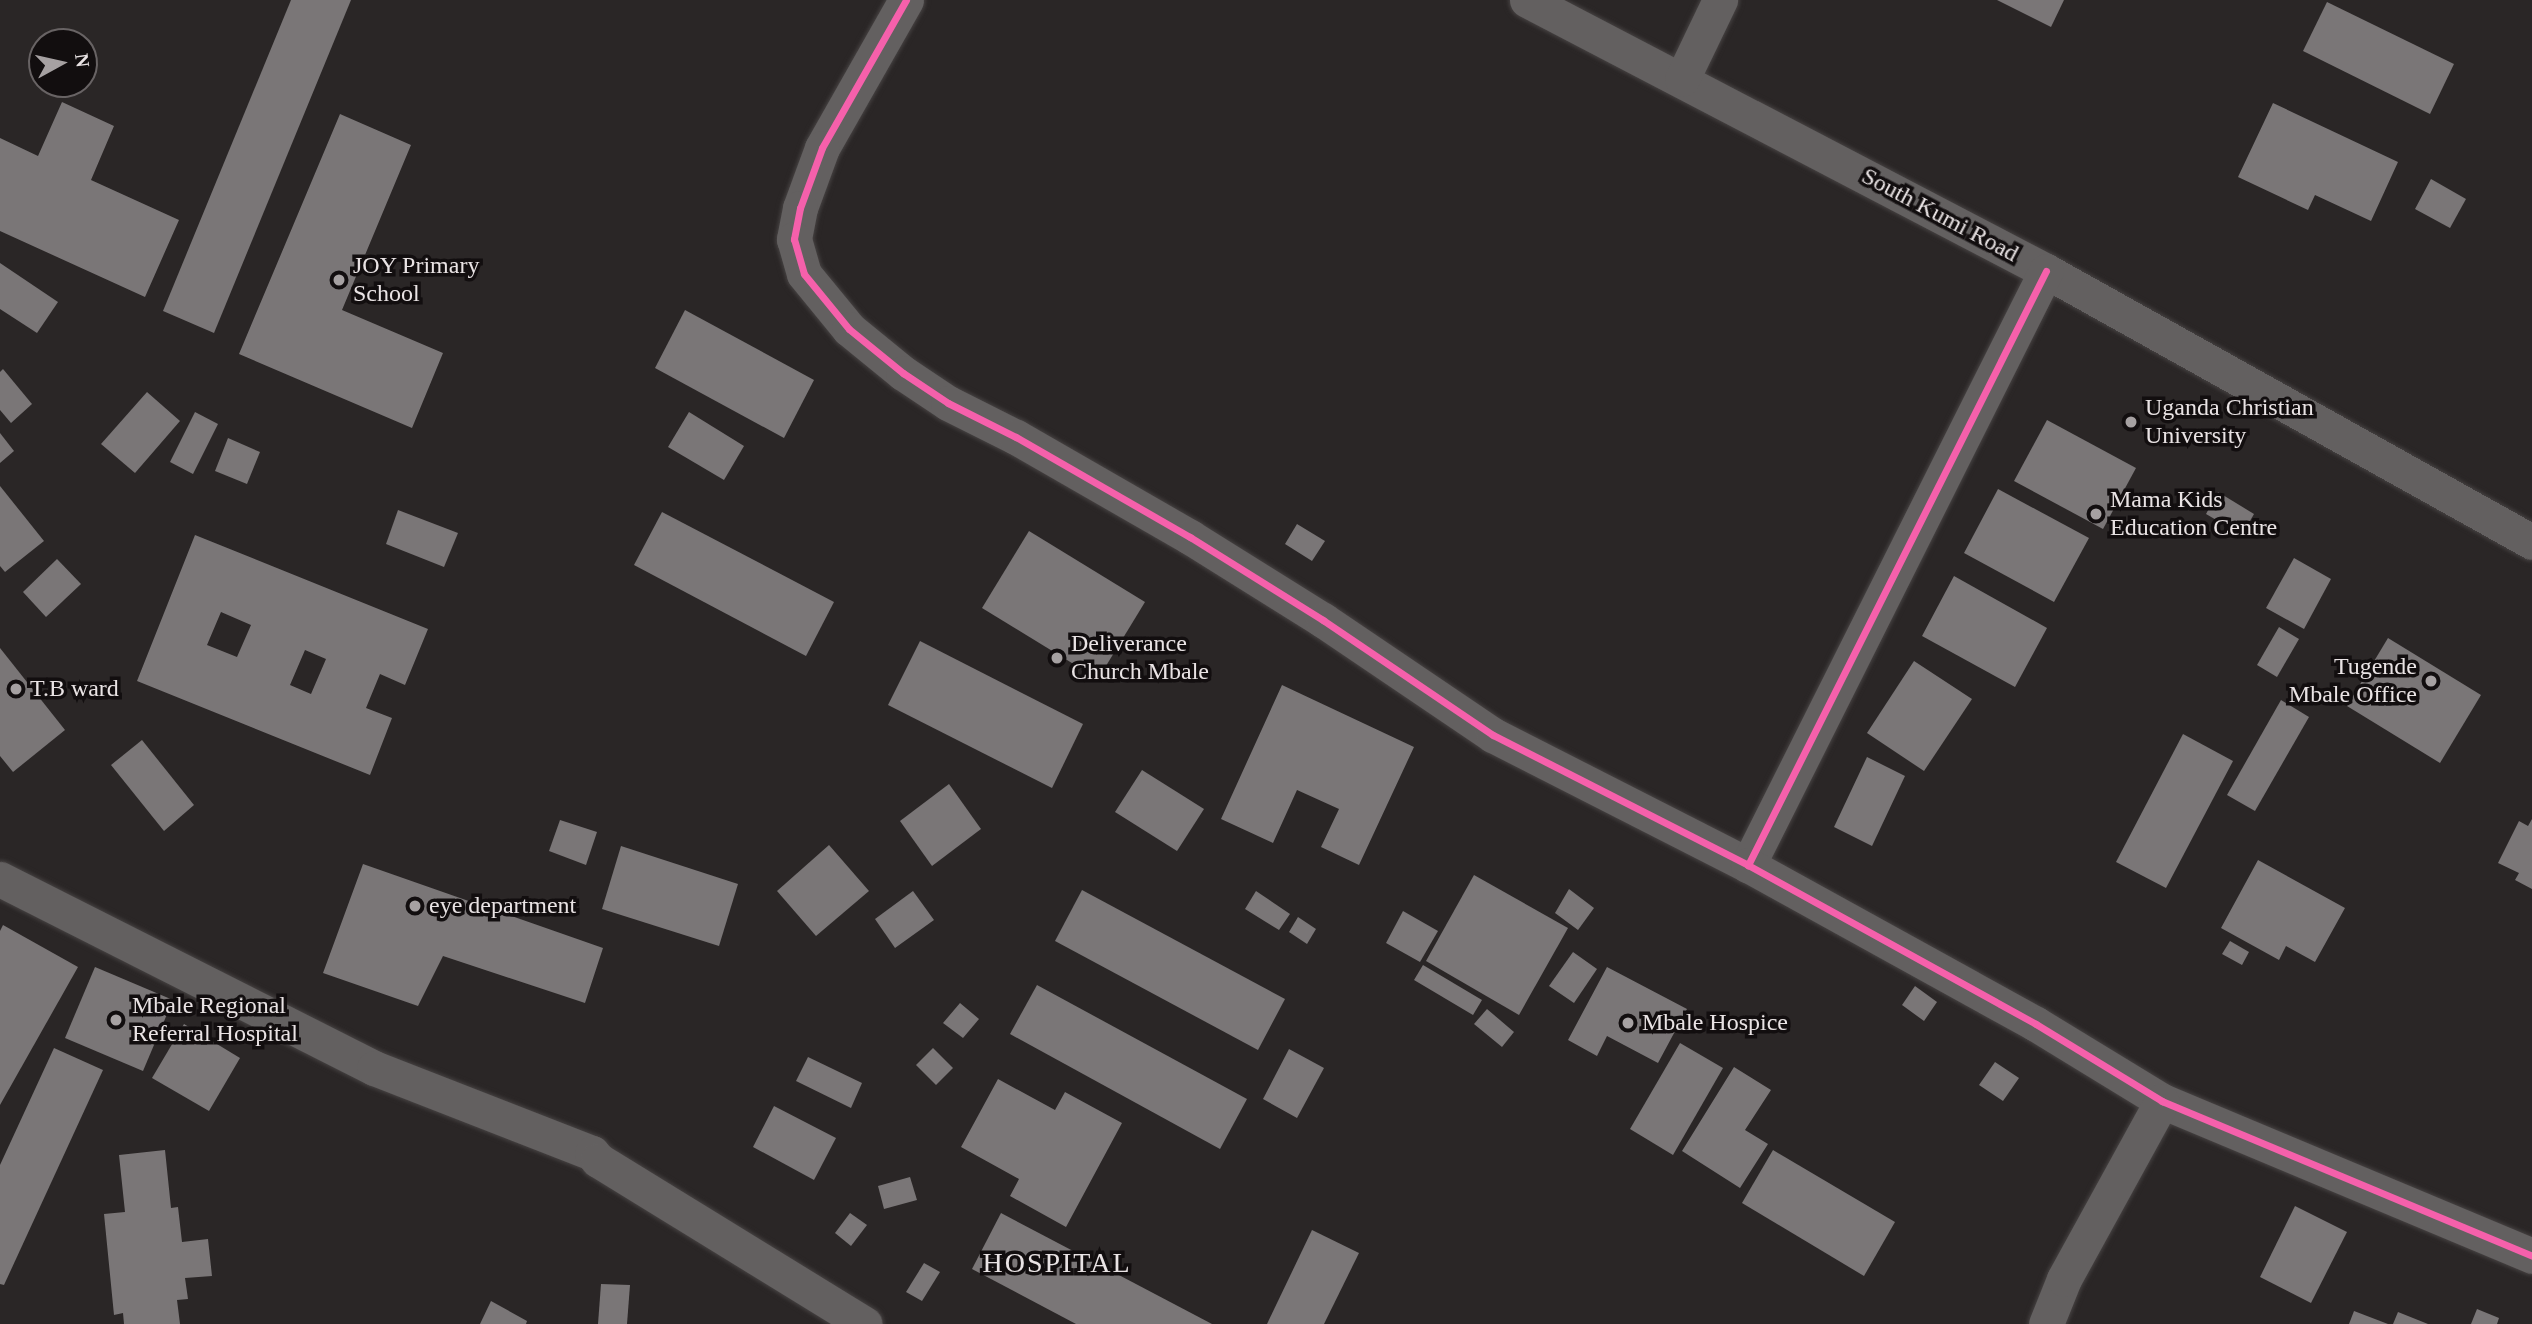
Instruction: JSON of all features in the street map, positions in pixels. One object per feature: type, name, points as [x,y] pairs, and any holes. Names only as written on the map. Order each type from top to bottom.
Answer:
[{"type":"street","points":[[905,0],[822,148],[800,208],[794,239],[803,274],[849,329],[902,373],[948,403],[1016,438],[1212,550],[1323,620],[1493,735],[1748,865],[2036,1024],[2162,1101],[2532,1256]]},
{"type":"street","name":"South Kumi Road","points":[[1527,0],[2046,271],[2528,529]]},
{"type":"street","points":[[1682,79],[1720,0]]},
{"type":"street","points":[[1748,865],[2046,271]]},
{"type":"street","points":[[0,880],[374,1068],[592,1153],[598,1160],[865,1324]]},
{"type":"street","points":[[2046,1324],[2064,1279],[2162,1101]]},
{"type":"building","points":[[291,0],[351,0],[214,333],[163,311]]},
{"type":"building","points":[[1997,0],[2064,0],[2051,27]]},
{"type":"building","points":[[2327,2],[2454,64],[2430,114],[2303,51]]},
{"type":"building","points":[[62,102],[114,126],[91,180],[179,220],[145,297],[0,231],[0,138],[38,156]]},
{"type":"building","points":[[2273,103],[2398,162],[2371,221],[2315,195],[2308,210],[2238,177]]},
{"type":"building","points":[[340,114],[411,145],[342,310],[443,353],[412,428],[239,354]]},
{"type":"building","points":[[2431,179],[2466,199],[2450,228],[2415,209]]},
{"type":"building","points":[[0,263],[58,302],[37,333],[0,309]]},
{"type":"building","points":[[685,310],[814,380],[784,438],[655,368]]},
{"type":"building","points":[[3,369],[32,404],[11,423],[0,410],[0,372]]},
{"type":"building","points":[[147,392],[180,421],[135,473],[101,444]]},
{"type":"building","points":[[195,412],[218,424],[193,474],[170,462]]},
{"type":"building","points":[[689,412],[744,446],[724,480],[668,447]]},
{"type":"building","points":[[2047,420],[2136,468],[2103,529],[2014,481]]},
{"type":"building","points":[[0,433],[14,451],[0,463]]},
{"type":"building","points":[[228,438],[260,452],[247,484],[215,471]]},
{"type":"building","points":[[0,486],[44,541],[5,572],[0,566]]},
{"type":"building","points":[[1998,489],[2089,538],[2054,602],[1964,553]]},
{"type":"building","points":[[2218,492],[2254,514],[2242,535],[2206,514]]},
{"type":"building","points":[[398,510],[458,533],[444,567],[386,544]]},
{"type":"building","points":[[662,512],[834,602],[806,656],[634,565]]},
{"type":"building","points":[[1297,524],[1325,541],[1312,561],[1285,544]]},
{"type":"building","points":[[1029,531],[1145,602],[1098,679],[982,608]]},
{"type":"building","points":[[195,535],[428,629],[405,685],[380,674],[366,708],[392,718],[370,775],[137,681]],"holes":[[[221,612],[251,625],[237,657],[207,645]],[[305,650],[326,659],[311,694],[290,685]]]},
{"type":"building","points":[[2294,558],[2331,579],[2304,629],[2266,608]]},
{"type":"building","points":[[57,559],[81,584],[46,617],[23,592]]},
{"type":"building","points":[[1954,576],[2047,628],[2015,687],[1922,636]]},
{"type":"building","points":[[2279,627],[2299,639],[2277,677],[2257,665]]},
{"type":"building","points":[[2388,638],[2481,695],[2440,763],[2347,706]]},
{"type":"building","points":[[920,641],[1083,724],[1052,788],[888,705]]},
{"type":"building","name":"T.B ward","points":[[0,648],[65,730],[13,772],[0,756]]},
{"type":"building","points":[[1914,661],[1972,699],[1924,771],[1867,733]]},
{"type":"building","points":[[1282,685],[1414,747],[1359,865],[1321,847],[1339,809],[1297,790],[1273,843],[1221,819]]},
{"type":"building","points":[[2281,700],[2309,717],[2255,811],[2227,795]]},
{"type":"building","points":[[2183,734],[2233,761],[2166,888],[2116,862]]},
{"type":"building","points":[[142,740],[194,805],[164,831],[111,765]]},
{"type":"building","points":[[1867,757],[1905,776],[1872,846],[1834,827]]},
{"type":"building","points":[[1142,770],[1204,809],[1177,851],[1115,812]]},
{"type":"building","points":[[949,784],[981,829],[932,866],[900,821]]},
{"type":"building","points":[[2532,819],[2532,889],[2515,880],[2519,873],[2498,863],[2519,821],[2528,826]]},
{"type":"building","points":[[560,820],[597,832],[586,865],[549,851]]},
{"type":"building","points":[[829,845],[869,891],[816,936],[777,891]]},
{"type":"building","points":[[621,846],[738,884],[719,946],[602,909]]},
{"type":"building","points":[[2258,860],[2345,908],[2315,962],[2286,946],[2279,960],[2221,928]]},
{"type":"building","name":"eye department","points":[[363,864],[603,948],[585,1003],[443,956],[418,1006],[323,973]]},
{"type":"building","points":[[1474,875],[1568,928],[1519,1015],[1426,961]]},
{"type":"building","points":[[1569,889],[1594,908],[1578,930],[1555,913]]},
{"type":"building","points":[[1082,890],[1285,999],[1258,1050],[1055,941]]},
{"type":"building","points":[[913,891],[934,920],[895,948],[875,919]]},
{"type":"building","points":[[1256,891],[1290,914],[1279,930],[1245,909]]},
{"type":"building","points":[[1403,911],[1438,931],[1420,962],[1386,943]]},
{"type":"building","points":[[1298,917],[1316,929],[1307,944],[1289,932]]},
{"type":"building","points":[[3,925],[78,967],[0,1105],[0,931]]},
{"type":"building","points":[[2230,941],[2249,952],[2242,965],[2222,954]]},
{"type":"building","points":[[1573,952],[1597,969],[1574,1003],[1549,986]]},
{"type":"building","points":[[1423,965],[1482,1000],[1473,1015],[1414,980]]},
{"type":"building","points":[[95,967],[173,1000],[143,1071],[65,1038]]},
{"type":"building","name":"Mbale Hospice","points":[[1607,967],[1687,1009],[1658,1063],[1607,1036],[1597,1056],[1568,1040]]},
{"type":"building","points":[[1037,985],[1247,1099],[1220,1149],[1010,1034]]},
{"type":"building","points":[[1915,986],[1937,1002],[1924,1021],[1902,1005]]},
{"type":"building","points":[[960,1003],[979,1019],[963,1038],[943,1023]]},
{"type":"building","points":[[1487,1009],[1514,1032],[1502,1047],[1474,1024]]},
{"type":"building","points":[[184,1024],[240,1058],[209,1111],[152,1078]]},
{"type":"building","points":[[1680,1043],[1723,1068],[1673,1155],[1630,1129]]},
{"type":"building","points":[[54,1048],[103,1070],[4,1285],[0,1284],[0,1165]]},
{"type":"building","points":[[933,1048],[953,1068],[936,1085],[916,1065]]},
{"type":"building","points":[[1289,1049],[1324,1068],[1297,1118],[1263,1099]]},
{"type":"building","points":[[808,1057],[862,1083],[851,1108],[796,1081]]},
{"type":"building","points":[[1995,1062],[2019,1078],[2003,1101],[1979,1085]]},
{"type":"building","points":[[1734,1067],[1771,1090],[1745,1130],[1768,1144],[1740,1188],[1682,1151]]},
{"type":"building","points":[[998,1079],[1055,1110],[1065,1092],[1122,1123],[1066,1227],[1010,1196],[1019,1179],[961,1147]]},
{"type":"building","points":[[774,1106],[836,1138],[814,1180],[753,1147]]},
{"type":"building","points":[[165,1150],[171,1208],[178,1207],[182,1242],[208,1239],[212,1276],[185,1278],[188,1299],[177,1300],[180,1324],[124,1324],[123,1313],[114,1315],[104,1214],[125,1212],[119,1155]]},
{"type":"building","points":[[1773,1150],[1895,1222],[1864,1276],[1742,1203]]},
{"type":"building","points":[[910,1177],[917,1200],[884,1209],[878,1186]]},
{"type":"building","points":[[2295,1206],[2347,1232],[2311,1303],[2260,1277]]},
{"type":"building","points":[[850,1213],[867,1225],[851,1246],[835,1233]]},
{"type":"building","points":[[1001,1213],[1212,1324],[1076,1324],[972,1269]]},
{"type":"building","points":[[1312,1230],[1359,1253],[1324,1324],[1267,1324]]},
{"type":"building","points":[[924,1263],[940,1272],[922,1301],[906,1292]]},
{"type":"building","points":[[601,1284],[630,1285],[627,1324],[598,1324]]},
{"type":"building","points":[[491,1301],[527,1321],[526,1324],[480,1324]]},
{"type":"building","points":[[2477,1309],[2499,1318],[2497,1324],[2471,1324]]},
{"type":"building","points":[[2354,1311],[2388,1324],[2349,1324]]},
{"type":"building","points":[[2398,1312],[2428,1324],[2393,1324]]},
{"type":"cycle path","points":[[906,0],[822,148],[800,208],[794,239],[804,274],[849,329],[903,373],[948,403],[1016,437],[1190,537],[1323,620],[1493,735],[1748,865]]},
{"type":"cycle path","points":[[2046,271],[1748,865],[2036,1024],[2162,1101],[2532,1256]]},
{"type":"place","name":"JOY Primary School","points":[[339,280]]},
{"type":"place","name":"Uganda Christian University","points":[[2131,422]]},
{"type":"place","name":"Mama Kids Education Centre","points":[[2096,514]]},
{"type":"place","name":"Deliverance Church Mbale","points":[[1057,658]]},
{"type":"place","name":"Tugende Mbale Office","points":[[2431,681]]},
{"type":"place","name":"T.B ward","points":[[16,689]]},
{"type":"place","name":"eye department","points":[[415,906]]},
{"type":"place","name":"Mbale Regional Referral Hospital","points":[[116,1020]]},
{"type":"place","name":"Mbale Hospice","points":[[1628,1023]]},
{"type":"district","name":"HOSPITAL","points":[[1057,1263]]}]
